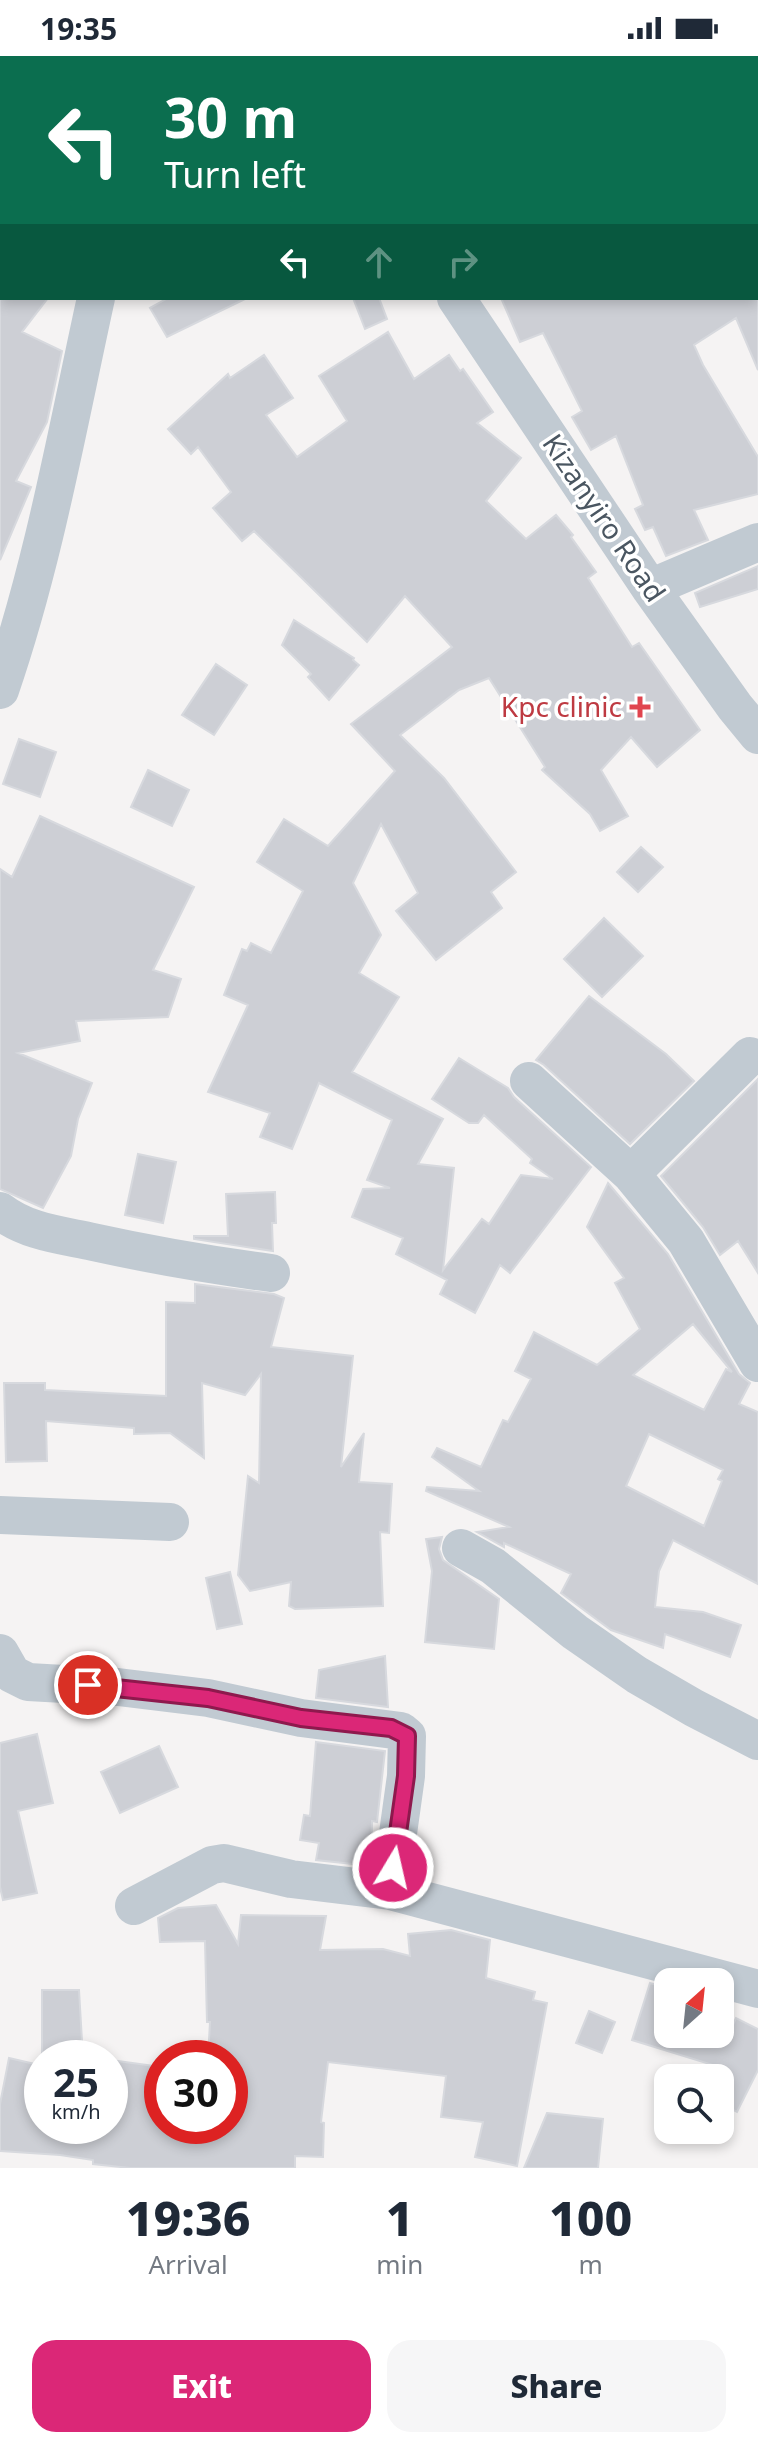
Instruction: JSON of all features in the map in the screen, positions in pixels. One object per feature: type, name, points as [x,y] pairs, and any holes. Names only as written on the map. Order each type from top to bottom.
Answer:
[{"type":"street","points":[[0,690],[19,635],[49,523],[96,300]]},
{"type":"street","name":"Kizanyiro Road","points":[[457,300],[650,588],[758,735]]},
{"type":"street","points":[[650,588],[758,542]]},
{"type":"street","points":[[631,1174],[750,1056]]},
{"type":"street","points":[[529,1081],[631,1174],[686,1241],[758,1363]]},
{"type":"street","points":[[0,1211],[35,1230],[160,1256],[271,1273]]},
{"type":"street","points":[[0,1515],[170,1522]]},
{"type":"street","points":[[461,1548],[493,1566],[575,1632],[637,1675],[758,1741]]},
{"type":"street","points":[[0,1653],[12,1674],[28,1682],[118,1687],[193,1696],[301,1718],[401,1731],[407,1736],[406,1776],[390,1891]]},
{"type":"street","points":[[134,1906],[212,1865],[224,1863],[291,1879],[390,1891],[758,1989]]},
{"type":"building","points":[[0,300],[46,300],[22,332],[62,351],[47,422],[16,481],[31,487],[0,560]]},
{"type":"building","points":[[164,300],[243,300],[167,337],[150,308]]},
{"type":"building","points":[[354,300],[380,300],[387,319],[365,329]]},
{"type":"building","points":[[502,300],[758,300],[758,370],[736,318],[694,345],[758,457],[758,494],[694,510],[708,540],[666,556],[653,527],[645,530],[635,509],[643,505],[616,436],[591,450],[572,417],[582,411],[543,333],[520,342]]},
{"type":"building","points":[[388,332],[414,379],[449,355],[460,371],[463,369],[493,412],[477,423],[521,458],[486,501],[526,539],[556,515],[573,535],[571,537],[596,572],[588,578],[632,647],[639,643],[700,730],[657,767],[631,737],[601,770],[628,816],[600,831],[590,814],[542,770],[545,767],[489,678],[459,690],[400,735],[444,778],[516,872],[491,892],[502,908],[436,960],[396,911],[418,893],[381,824],[353,883],[381,935],[359,973],[399,997],[352,1072],[443,1119],[418,1164],[454,1168],[443,1270],[482,1219],[489,1224],[521,1175],[553,1179],[530,1163],[532,1159],[484,1115],[478,1123],[469,1123],[432,1099],[459,1058],[508,1088],[591,1167],[510,1273],[500,1265],[475,1313],[440,1294],[447,1280],[396,1254],[403,1238],[352,1217],[363,1189],[390,1188],[367,1180],[392,1120],[319,1083],[292,1149],[260,1137],[270,1113],[208,1092],[248,1005],[224,995],[242,949],[247,951],[251,943],[271,953],[303,891],[257,862],[284,819],[328,846],[395,771],[351,724],[452,647],[405,596],[367,642],[254,531],[242,541],[213,508],[231,492],[198,447],[191,454],[168,429],[228,374],[230,378],[264,355],[293,398],[266,415],[297,457],[347,421],[319,376]]},
{"type":"building","points":[[758,566],[758,589],[700,607],[695,593]]},
{"type":"building","points":[[294,620],[354,658],[359,665],[329,700],[308,677],[311,674],[282,645]]},
{"type":"building","points":[[216,664],[247,685],[214,735],[182,715]]},
{"type":"building","points":[[19,739],[56,752],[40,797],[3,784]]},
{"type":"building","points":[[148,770],[189,790],[172,826],[131,807]]},
{"type":"building","points":[[40,816],[194,887],[153,970],[181,979],[168,1017],[76,1021],[80,1041],[18,1053],[92,1083],[78,1119],[71,1156],[43,1208],[0,1189],[0,869],[12,877]]},
{"type":"building","points":[[641,847],[663,867],[638,892],[617,872]]},
{"type":"building","points":[[604,918],[643,956],[602,997],[564,959]]},
{"type":"building","points":[[589,996],[666,1054],[694,1081],[630,1144],[536,1060]]},
{"type":"building","points":[[758,1079],[758,1273],[738,1241],[720,1255],[703,1227],[661,1176]]},
{"type":"building","points":[[138,1154],[176,1162],[163,1223],[125,1215]]},
{"type":"building","points":[[608,1183],[668,1254],[739,1374],[750,1383],[739,1404],[758,1412],[758,1584],[673,1540],[659,1571],[655,1607],[703,1612],[741,1625],[730,1657],[665,1634],[663,1648],[611,1630],[561,1593],[571,1574],[504,1543],[504,1547],[477,1532],[509,1527],[426,1491],[427,1487],[479,1491],[432,1457],[437,1448],[481,1467],[503,1420],[508,1422],[531,1379],[515,1371],[534,1332],[597,1365],[640,1329],[615,1283],[624,1278],[587,1227]],"holes":[[[693,1324],[732,1372],[726,1369],[704,1410],[633,1375]],[[649,1434],[723,1470],[718,1479],[722,1481],[704,1526],[626,1486]]]},
{"type":"building","points":[[275,1192],[273,1251],[194,1239],[194,1236],[228,1236],[226,1194]]},
{"type":"building","points":[[195,1284],[284,1298],[271,1347],[353,1356],[341,1467],[364,1433],[359,1482],[392,1484],[389,1533],[380,1532],[383,1606],[295,1609],[289,1606],[291,1582],[250,1591],[238,1575],[248,1476],[259,1483],[261,1374],[245,1395],[202,1383],[204,1458],[170,1433],[134,1434],[134,1428],[46,1421],[47,1461],[6,1462],[4,1383],[45,1383],[45,1390],[166,1396],[166,1302],[195,1303]]},
{"type":"building","points":[[442,1537],[439,1549],[443,1560],[499,1599],[494,1649],[425,1642],[432,1571],[426,1539]]},
{"type":"building","points":[[230,1572],[242,1624],[217,1629],[206,1578]]},
{"type":"building","points":[[385,1656],[388,1707],[316,1698],[319,1670]]},
{"type":"building","points":[[37,1734],[53,1803],[18,1811],[37,1893],[3,1900],[0,1887],[0,1743]]},
{"type":"building","points":[[316,1742],[385,1751],[377,1822],[372,1821],[371,1866],[316,1860],[319,1843],[300,1840],[304,1815],[310,1816]]},
{"type":"building","points":[[159,1746],[178,1787],[120,1813],[101,1772]]},
{"type":"building","points":[[216,1905],[238,1944],[241,1915],[326,1916],[320,1950],[383,1949],[410,1956],[408,1934],[451,1930],[490,1940],[486,1978],[535,1992],[533,2000],[547,2003],[517,2166],[475,2157],[483,2122],[441,2117],[446,2076],[328,2062],[321,2122],[324,2123],[323,2157],[295,2156],[295,2168],[130,2168],[93,2164],[93,2160],[60,2155],[0,2151],[0,2104],[9,2058],[24,2061],[24,2144],[128,2144],[128,2062],[144,2065],[144,2144],[248,2144],[248,2040],[209,2040],[205,1941],[160,1942],[158,1918],[178,1908]]},
{"type":"building","points":[[650,1983],[654,1984],[654,2047],[632,2040]]},
{"type":"building","points":[[42,1990],[79,1990],[82,2040],[42,2040]]},
{"type":"building","points":[[589,2011],[615,2022],[602,2053],[576,2043]]},
{"type":"building","points":[[736,2018],[758,2029],[758,2070],[737,2112],[734,2110],[734,2064],[710,2064],[658,2048],[734,2048]]},
{"type":"building","points":[[547,2113],[603,2119],[598,2168],[524,2168]]},
{"type":"place","name":"Kpc clinic","points":[[640,707]]},
{"type":"route","points":[[88,1685],[208,1698],[301,1718],[401,1731],[407,1736],[406,1776],[393,1868]]}]
